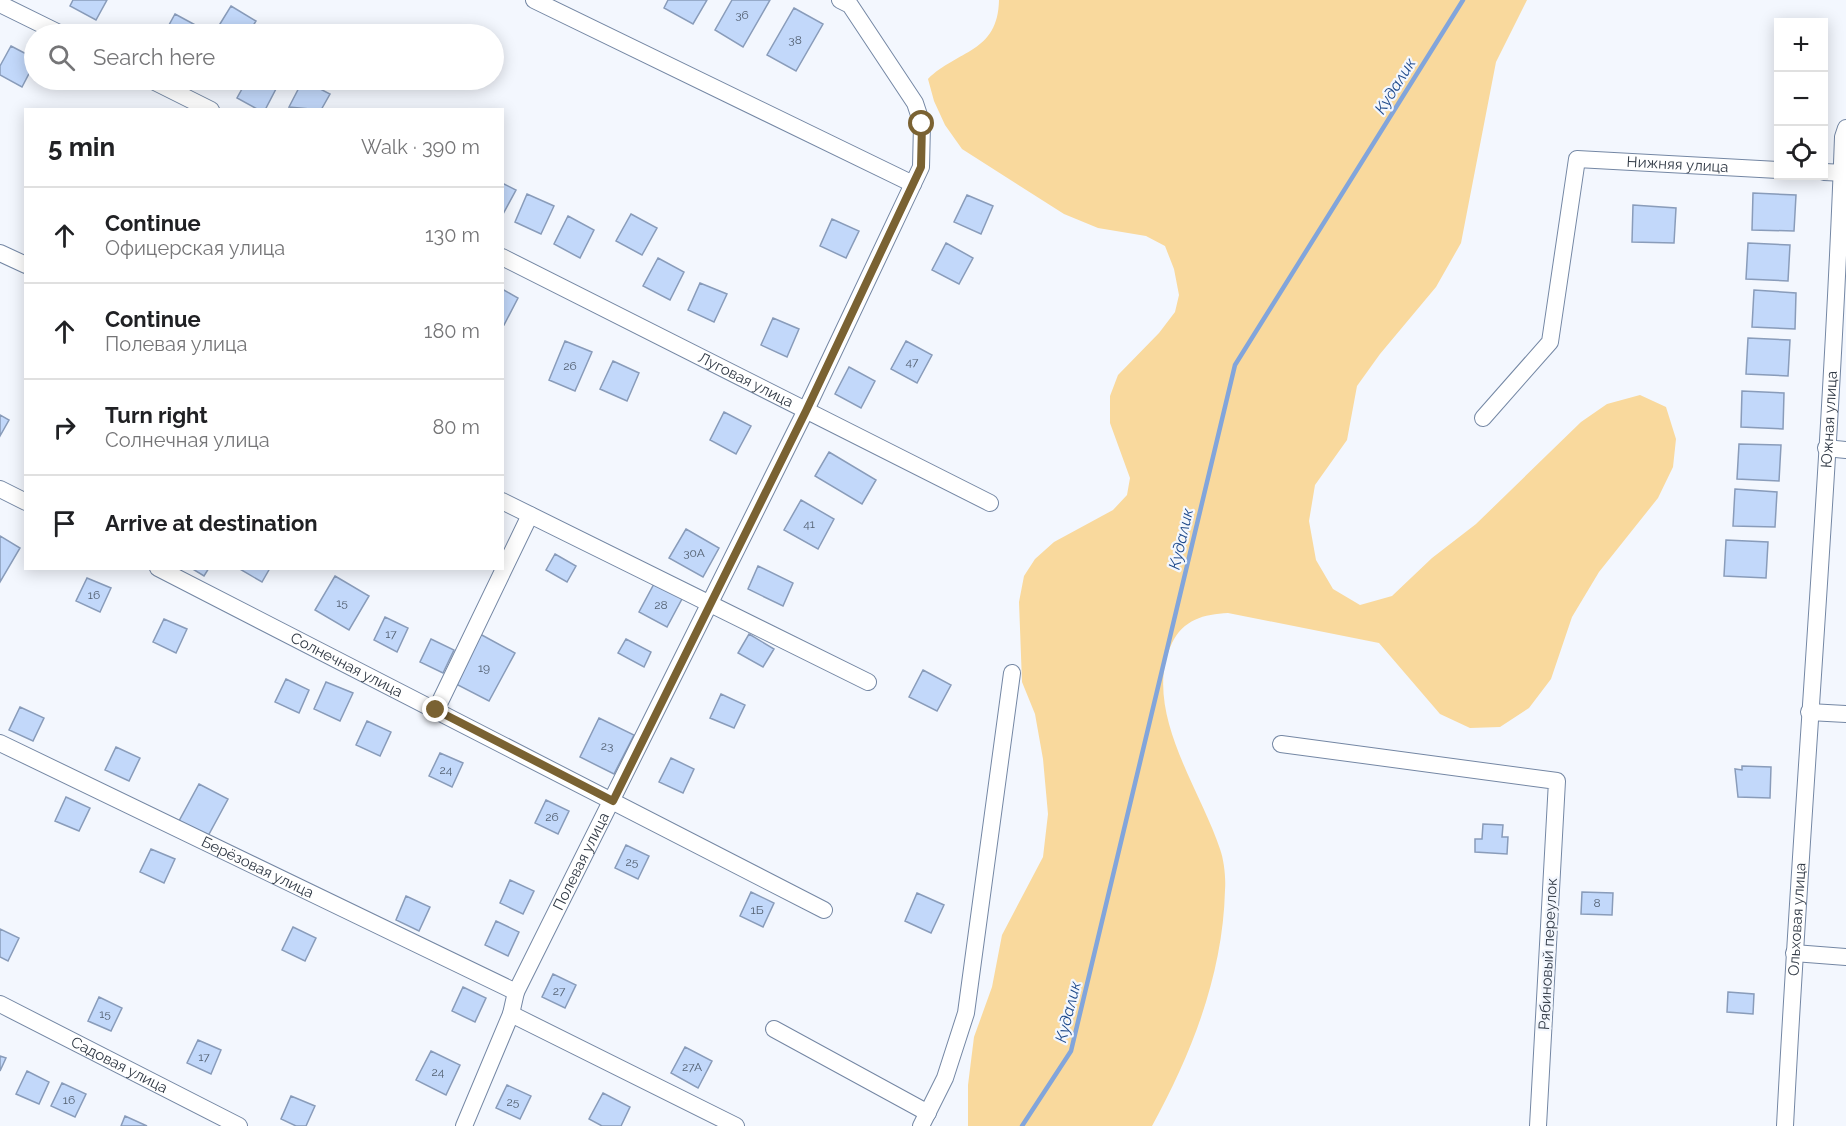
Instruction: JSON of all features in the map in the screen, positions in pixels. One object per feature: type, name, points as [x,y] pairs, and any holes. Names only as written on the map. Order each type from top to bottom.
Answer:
[{"type":"street","points":[[534,0],[913,184]]},
{"type":"street","name":"Полевая улица","points":[[464,1126],[511,1014],[516,992],[806,411],[921,167],[922,124],[915,103],[848,2]]},
{"type":"street","points":[[0,4],[41,24]]},
{"type":"street","points":[[171,90],[207,108]]},
{"type":"street","name":"Южная улица","points":[[1809,712],[1839,269],[1844,173],[1843,137],[1846,128]]},
{"type":"street","name":"Нижняя улица","points":[[1483,418],[1550,342],[1576,159],[1774,170]]},
{"type":"street","points":[[1828,172],[1844,173]]},
{"type":"street","points":[[0,253],[24,264]]},
{"type":"street","name":"Луговая улица","points":[[504,258],[990,503]]},
{"type":"street","points":[[1826,448],[1846,450]]},
{"type":"street","points":[[0,489],[24,501]]},
{"type":"street","points":[[504,502],[868,682]]},
{"type":"street","points":[[504,569],[530,515]]},
{"type":"street","name":"Солнечная улица","points":[[162,570],[824,910]]},
{"type":"street","points":[[436,710],[503,570]]},
{"type":"street","points":[[774,1029],[924,1120],[945,1078],[966,1013],[1012,673]]},
{"type":"street","points":[[1809,712],[1846,714]]},
{"type":"street","name":"Ольховая улица","points":[[1785,1126],[1809,712]]},
{"type":"street","name":"Берёзовая улица","points":[[0,743],[516,992]]},
{"type":"street","name":"Рябиновый переулок","points":[[1281,744],[1557,781],[1538,1126]]},
{"type":"street","points":[[1794,953],[1846,957]]},
{"type":"street","name":"Садовая улица","points":[[0,1004],[239,1126]]},
{"type":"street","points":[[511,1014],[736,1126]]},
{"type":"shaded area","points":[[999,0],[1527,0],[1496,62],[1461,243],[1436,287],[1380,354],[1357,386],[1347,440],[1315,485],[1309,521],[1316,560],[1333,589],[1360,605],[1392,596],[1432,558],[1476,524],[1581,422],[1607,404],[1640,395],[1666,407],[1676,439],[1673,467],[1658,498],[1599,572],[1572,617],[1551,679],[1529,708],[1500,727],[1470,728],[1440,714],[1379,643],[1228,613],[1195,620],[1177,635],[1164,668],[1164,694],[1168,721],[1177,748],[1220,849],[1223,858],[1225,890],[1218,952],[1203,1012],[1180,1070],[1152,1126],[968,1126],[968,1085],[974,1037],[992,987],[1002,935],[1043,857],[1048,814],[1043,759],[1035,714],[1022,682],[1019,602],[1024,576],[1035,559],[1054,542],[1113,510],[1127,495],[1130,478],[1110,423],[1110,396],[1118,375],[1159,333],[1175,312],[1179,295],[1174,269],[1165,246],[1146,236],[1098,228],[1064,214],[962,149],[945,125],[934,101],[928,79],[939,69],[984,41],[992,31]]},
{"type":"building","points":[[73,0],[107,0],[96,20],[70,6]]},
{"type":"building","points":[[668,0],[707,0],[693,24],[664,8]]},
{"type":"building","points":[[732,0],[770,0],[743,47],[715,30]]},
{"type":"building","points":[[231,6],[256,21],[254,24],[220,24]]},
{"type":"building","points":[[794,8],[823,24],[796,71],[767,55]]},
{"type":"building","points":[[175,14],[194,24],[170,24]]},
{"type":"building","points":[[11,46],[24,53],[22,87],[0,75],[0,66]]},
{"type":"building","points":[[241,90],[275,90],[266,108],[255,108],[237,98]]},
{"type":"building","points":[[298,90],[322,90],[330,94],[322,108],[289,107]]},
{"type":"building","points":[[504,184],[516,190],[504,212]]},
{"type":"building","points":[[1753,193],[1796,195],[1794,231],[1752,230]]},
{"type":"building","points":[[527,194],[554,206],[541,234],[515,222]]},
{"type":"building","points":[[967,195],[993,206],[981,234],[954,222]]},
{"type":"building","points":[[1633,205],[1676,208],[1674,243],[1632,242]]},
{"type":"building","points":[[631,214],[657,228],[642,255],[616,241]]},
{"type":"building","points":[[568,216],[594,230],[580,258],[554,244]]},
{"type":"building","points":[[832,219],[859,231],[846,258],[820,246]]},
{"type":"building","points":[[946,243],[973,258],[959,284],[932,270]]},
{"type":"building","points":[[1748,243],[1790,245],[1788,281],[1746,279]]},
{"type":"building","points":[[658,258],[684,272],[670,300],[643,286]]},
{"type":"building","points":[[700,283],[727,294],[714,322],[688,310]]},
{"type":"building","points":[[504,290],[518,298],[504,325]]},
{"type":"building","points":[[1754,290],[1796,293],[1795,329],[1752,327]]},
{"type":"building","points":[[773,318],[799,329],[787,357],[761,345]]},
{"type":"building","points":[[1748,338],[1790,340],[1788,376],[1746,374]]},
{"type":"building","points":[[565,341],[592,352],[575,391],[549,380]]},
{"type":"building","points":[[906,341],[932,355],[917,383],[891,369]]},
{"type":"building","points":[[613,361],[639,373],[627,401],[600,389]]},
{"type":"building","points":[[849,367],[875,381],[861,408],[835,394]]},
{"type":"building","points":[[1742,391],[1784,393],[1783,429],[1741,427]]},
{"type":"building","points":[[724,412],[751,426],[736,454],[710,440]]},
{"type":"building","points":[[0,415],[9,420],[0,436]]},
{"type":"building","points":[[1739,444],[1781,445],[1779,481],[1737,479]]},
{"type":"building","points":[[829,452],[876,480],[862,504],[815,476]]},
{"type":"building","points":[[1735,489],[1777,492],[1775,527],[1733,526]]},
{"type":"building","points":[[801,500],[834,519],[818,549],[784,530]]},
{"type":"building","points":[[686,529],[719,548],[703,577],[669,558]]},
{"type":"building","points":[[0,536],[20,548],[0,582]]},
{"type":"building","points":[[1726,540],[1768,542],[1766,578],[1724,576]]},
{"type":"building","points":[[555,554],[576,566],[567,582],[546,570]]},
{"type":"building","points":[[758,566],[793,583],[783,606],[748,589]]},
{"type":"building","points":[[194,570],[208,570],[204,576]]},
{"type":"building","points":[[241,570],[269,570],[262,582]]},
{"type":"building","points":[[335,576],[369,596],[349,630],[315,610]]},
{"type":"building","points":[[87,578],[111,588],[100,612],[76,601]]},
{"type":"building","points":[[655,582],[683,597],[667,627],[639,612]]},
{"type":"building","points":[[385,617],[408,628],[397,652],[374,640]]},
{"type":"building","points":[[164,619],[187,629],[176,653],[153,642]]},
{"type":"building","points":[[480,634],[515,653],[489,701],[454,683]]},
{"type":"building","points":[[749,634],[774,649],[763,667],[738,653]]},
{"type":"building","points":[[431,639],[454,650],[443,673],[420,662]]},
{"type":"building","points":[[626,639],[651,652],[644,667],[618,653]]},
{"type":"building","points":[[923,670],[951,685],[937,711],[909,697]]},
{"type":"building","points":[[286,679],[309,690],[299,713],[275,702]]},
{"type":"building","points":[[326,682],[353,693],[340,721],[314,709]]},
{"type":"building","points":[[721,694],[745,705],[734,728],[710,718]]},
{"type":"building","points":[[20,707],[44,718],[33,741],[9,730]]},
{"type":"building","points":[[599,718],[634,735],[614,774],[580,757]]},
{"type":"building","points":[[367,721],[391,732],[380,756],[356,745]]},
{"type":"building","points":[[116,747],[140,758],[129,781],[105,770]]},
{"type":"building","points":[[440,753],[463,763],[452,787],[429,776]]},
{"type":"building","points":[[671,758],[694,769],[683,793],[659,782]]},
{"type":"building","points":[[1742,766],[1771,767],[1770,798],[1738,797],[1735,769],[1742,770]]},
{"type":"building","points":[[199,784],[228,799],[208,836],[179,821]]},
{"type":"building","points":[[66,797],[90,808],[79,831],[55,821]]},
{"type":"building","points":[[546,800],[569,811],[558,834],[535,823]]},
{"type":"building","points":[[1483,824],[1503,825],[1502,837],[1508,837],[1507,854],[1475,852],[1475,839],[1482,839]]},
{"type":"building","points":[[626,845],[649,856],[638,879],[615,868]]},
{"type":"building","points":[[151,849],[175,859],[164,883],[140,872]]},
{"type":"building","points":[[510,880],[534,891],[523,914],[500,903]]},
{"type":"building","points":[[751,892],[774,903],[763,927],[740,916]]},
{"type":"building","points":[[1582,892],[1613,893],[1612,915],[1581,914]]},
{"type":"building","points":[[917,893],[944,905],[931,933],[905,921]]},
{"type":"building","points":[[406,896],[430,907],[419,931],[396,920]]},
{"type":"building","points":[[496,921],[519,932],[508,956],[485,945]]},
{"type":"building","points":[[293,927],[316,938],[305,961],[282,950]]},
{"type":"building","points":[[0,929],[19,938],[8,961],[0,957]]},
{"type":"building","points":[[553,974],[576,985],[565,1008],[542,997]]},
{"type":"building","points":[[463,987],[486,998],[475,1022],[452,1011]]},
{"type":"building","points":[[1728,992],[1754,994],[1753,1014],[1727,1012]]},
{"type":"building","points":[[99,997],[122,1008],[111,1031],[88,1021]]},
{"type":"building","points":[[198,1040],[221,1050],[211,1074],[187,1063]]},
{"type":"building","points":[[685,1047],[712,1061],[698,1088],[671,1073]]},
{"type":"building","points":[[431,1051],[460,1065],[446,1095],[416,1080]]},
{"type":"building","points":[[0,1056],[6,1058],[0,1071]]},
{"type":"building","points":[[27,1071],[49,1082],[39,1104],[16,1094]]},
{"type":"building","points":[[62,1083],[86,1094],[75,1117],[51,1106]]},
{"type":"building","points":[[507,1085],[531,1096],[520,1119],[496,1108]]},
{"type":"building","points":[[603,1093],[630,1107],[621,1126],[602,1126],[589,1119]]},
{"type":"building","points":[[291,1096],[315,1106],[306,1126],[296,1126],[281,1119]]},
{"type":"building","points":[[125,1116],[147,1126],[121,1126]]},
{"type":"waterway","name":"Кудалик","points":[[1022,1126],[1071,1051],[1235,365],[1463,0]]},
{"type":"route","points":[[436,710],[613,801],[806,411],[921,167],[922,124]]}]
